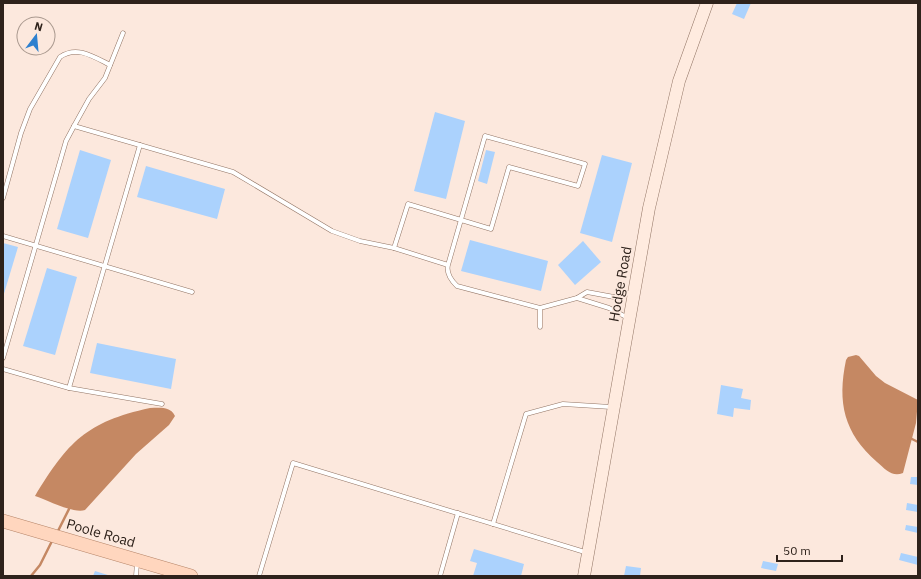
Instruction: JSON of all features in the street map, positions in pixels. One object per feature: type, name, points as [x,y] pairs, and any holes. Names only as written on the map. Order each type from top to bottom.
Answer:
[{"type":"main road","name":"Hodge Road","points":[[584,576],[628,319],[649,208],[679,81],[707,3]]},
{"type":"main road","name":"Poole Road","points":[[3,521],[191,576]]},
{"type":"lane","points":[[3,358],[66,141],[89,99],[105,78],[123,33]]},
{"type":"lane","points":[[3,198],[21,133],[30,109],[60,57],[68,52],[80,51],[110,66]]},
{"type":"lane","points":[[74,126],[233,172],[332,231],[360,241],[394,248],[448,265]]},
{"type":"lane","points":[[394,248],[408,204],[461,220],[492,229],[509,167],[578,186],[585,164],[485,136],[461,220],[448,265],[447,270],[456,286],[540,308],[576,298],[587,292],[614,296],[633,292]]},
{"type":"lane","points":[[69,388],[140,145]]},
{"type":"lane","points":[[3,236],[192,292]]},
{"type":"lane","points":[[576,298],[609,308],[628,319]]},
{"type":"lane","points":[[540,308],[540,327]]},
{"type":"lane","points":[[3,369],[69,388],[162,404]]},
{"type":"lane","points":[[493,524],[526,414],[563,404],[614,407]]},
{"type":"lane","points":[[259,576],[293,463],[588,553]]},
{"type":"lane","points":[[440,576],[458,513]]},
{"type":"lane","points":[[136,576],[138,560]]},
{"type":"shaded area","points":[[856,355],[859,356],[876,376],[885,383],[918,400],[916,423],[903,473],[892,473],[883,468],[866,451],[850,428],[843,404],[843,376],[846,360],[848,357]]},
{"type":"shaded area","points":[[150,408],[168,409],[175,416],[169,425],[136,454],[85,510],[74,510],[35,496],[58,461],[81,437],[110,420]]},
{"type":"building","points":[[737,3],[751,3],[744,19],[732,14]]},
{"type":"building","points":[[435,112],[465,121],[446,199],[414,191]]},
{"type":"building","points":[[80,150],[111,160],[88,238],[57,229]]},
{"type":"building","points":[[486,150],[495,152],[487,184],[478,181]]},
{"type":"building","points":[[602,155],[632,163],[612,242],[580,233]]},
{"type":"building","points":[[146,166],[225,189],[217,219],[137,197]]},
{"type":"building","points":[[470,240],[548,261],[541,291],[461,271]]},
{"type":"building","points":[[583,241],[601,262],[575,285],[558,265]]},
{"type":"building","points":[[3,243],[18,247],[3,297]]},
{"type":"building","points":[[47,268],[77,277],[55,355],[23,346]]},
{"type":"building","points":[[97,343],[176,359],[171,389],[90,373]]},
{"type":"building","points":[[721,385],[743,389],[741,398],[751,400],[750,410],[734,408],[733,417],[717,414]]},
{"type":"building","points":[[911,477],[918,477],[918,485],[910,484]]},
{"type":"building","points":[[907,503],[918,505],[918,512],[906,510]]},
{"type":"building","points":[[906,525],[918,527],[918,533],[905,530]]},
{"type":"building","points":[[474,549],[524,564],[521,576],[473,576],[477,563],[470,561]]},
{"type":"building","points":[[901,553],[918,557],[918,565],[899,560]]},
{"type":"building","points":[[763,561],[778,564],[776,571],[761,568]]},
{"type":"building","points":[[626,566],[641,568],[640,576],[624,576]]},
{"type":"building","points":[[95,571],[111,576],[93,576]]},
{"type":"waterway","points":[[910,438],[918,442]]},
{"type":"waterway","points":[[57,533],[70,507]]},
{"type":"waterway","points":[[31,576],[40,565],[53,539]]}]
